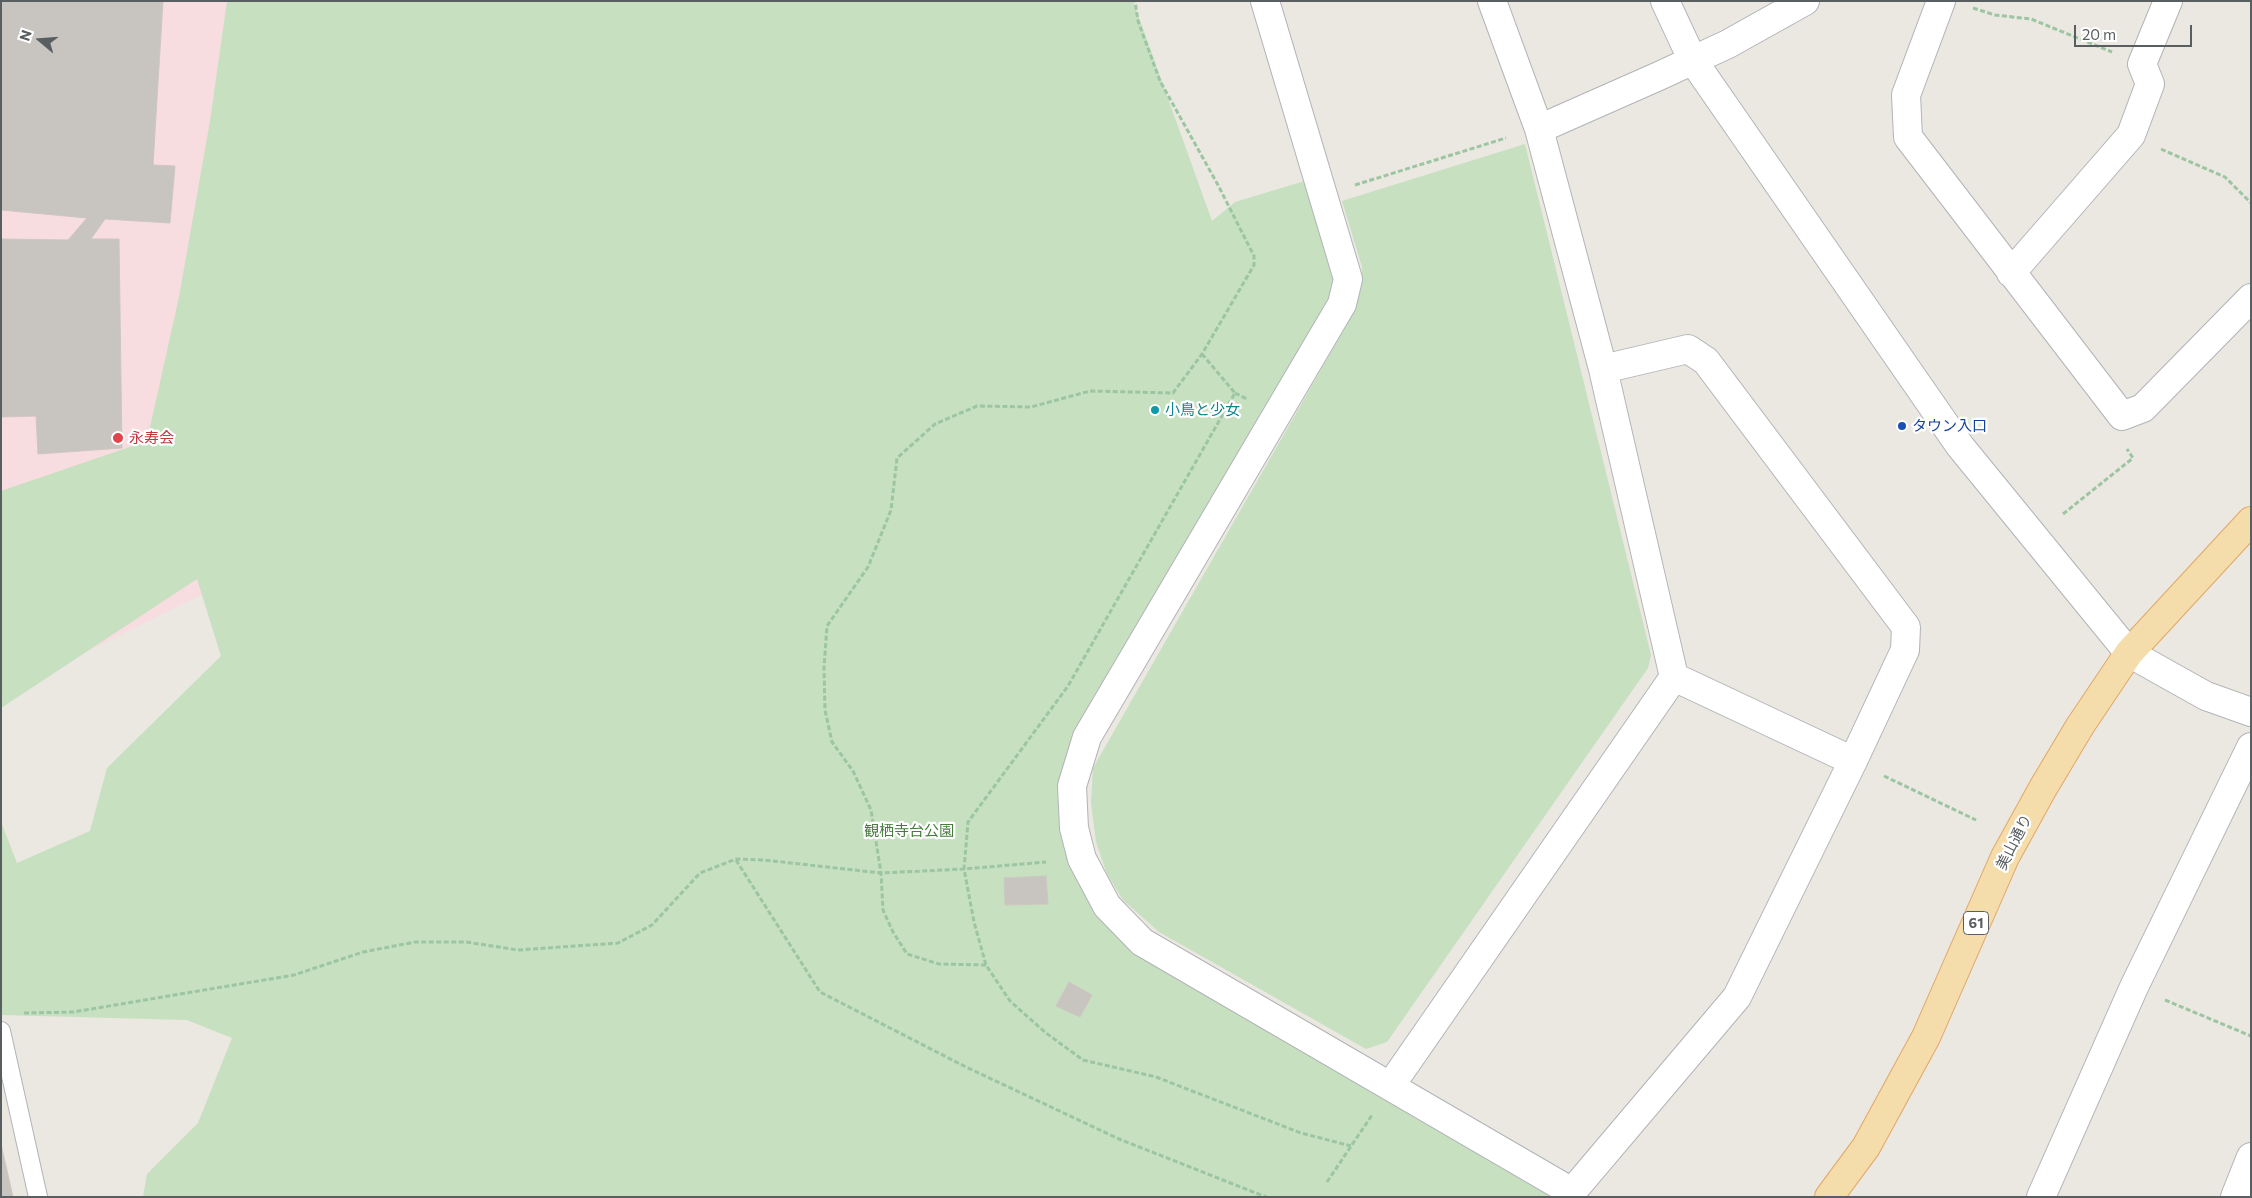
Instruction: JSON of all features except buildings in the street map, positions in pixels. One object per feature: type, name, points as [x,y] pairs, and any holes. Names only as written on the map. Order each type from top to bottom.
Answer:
[{"type":"main road","name":"美山通り","points":[[1829,1197],[1866,1147],[1926,1037],[2005,857],[2038,796],[2080,726],[2129,653],[2251,521]]},
{"type":"street","points":[[1265,1],[1348,279],[1342,304],[1086,737],[1072,786],[1074,828],[1082,858],[1108,906],[1142,942],[1391,1085],[1572,1192],[1737,997],[1853,761],[1905,650],[1906,626],[1706,361],[1688,349],[1603,369]]},
{"type":"street","points":[[1391,1085],[1674,677],[1603,369],[1538,128],[1492,1]]},
{"type":"street","points":[[1665,1],[1692,60],[1960,446],[2129,653],[2206,696],[2251,712]]},
{"type":"street","points":[[1538,128],[1728,44],[1804,1]]},
{"type":"street","points":[[1941,1],[1906,95],[1908,137],[2122,416],[2143,408],[2251,298]]},
{"type":"street","points":[[2011,273],[2131,135],[2150,84],[2142,64],[2168,1]]},
{"type":"street","points":[[1674,677],[1853,761]]},
{"type":"street","points":[[2041,1197],[2134,988],[2251,747]]},
{"type":"street","points":[[2235,1197],[2251,1156]]},
{"type":"lane","points":[[1,1031],[38,1197]]},
{"type":"path","points":[[986,965],[939,964],[907,954],[893,932],[884,910],[881,872],[871,810],[853,771],[832,742],[825,710],[824,668],[827,626],[868,567],[890,510],[897,458],[935,424],[977,406],[1031,407],[1090,392],[1173,394],[1202,354],[1254,265],[1254,256],[1218,185],[1160,81],[1138,21],[1135,1]]},
{"type":"path","points":[[1970,7],[1995,15],[2031,19],[2142,64]]},
{"type":"path","points":[[2131,135],[2224,178],[2251,203]]},
{"type":"path","points":[[1349,186],[1509,137]]},
{"type":"path","points":[[1202,354],[1236,393],[1068,686],[968,822],[964,869],[974,922],[986,965],[1010,1001],[1083,1060],[1156,1077],[1301,1133],[1351,1146]]},
{"type":"path","points":[[2063,514],[2133,458]]},
{"type":"path","points":[[1853,761],[1976,820]]},
{"type":"path","points":[[19,1014],[73,1012],[294,975],[364,952],[415,942],[466,942],[518,950],[618,943],[652,925],[700,873],[736,859],[764,860],[881,872],[964,869],[1082,858]]},
{"type":"path","points":[[736,859],[820,992],[966,1067],[1119,1139],[1266,1197]]},
{"type":"path","points":[[2134,988],[2251,1036]]},
{"type":"path","points":[[1327,1182],[1391,1085]]},
{"type":"shaded area","name":"永寿会","points":[[1,1],[227,1],[210,121],[219,586],[1,694]]},
{"type":"green space","name":"観栖寺台公園","points":[[227,1],[1133,1],[1212,221],[1235,202],[1318,177],[1348,279],[1072,786],[1107,906],[1574,1197],[143,1197],[147,1174],[198,1123],[232,1038],[187,1020],[1,1015],[1,822],[17,863],[90,831],[107,768],[221,656],[197,579],[1,708],[1,491],[147,441],[179,297],[210,121]]},
{"type":"green space","points":[[1525,144],[1651,655],[1648,668],[1387,1042],[1366,1049],[1159,932],[1123,900],[1107,874],[1096,842],[1091,803],[1093,768],[1354,312],[1362,284],[1362,267],[1342,201]]},
{"type":"place","name":"小鳥と少女","points":[[1155,410]]},
{"type":"place","name":"タウン入口","points":[[1902,426]]},
{"type":"place","name":"永寿会","points":[[118,438]]}]
